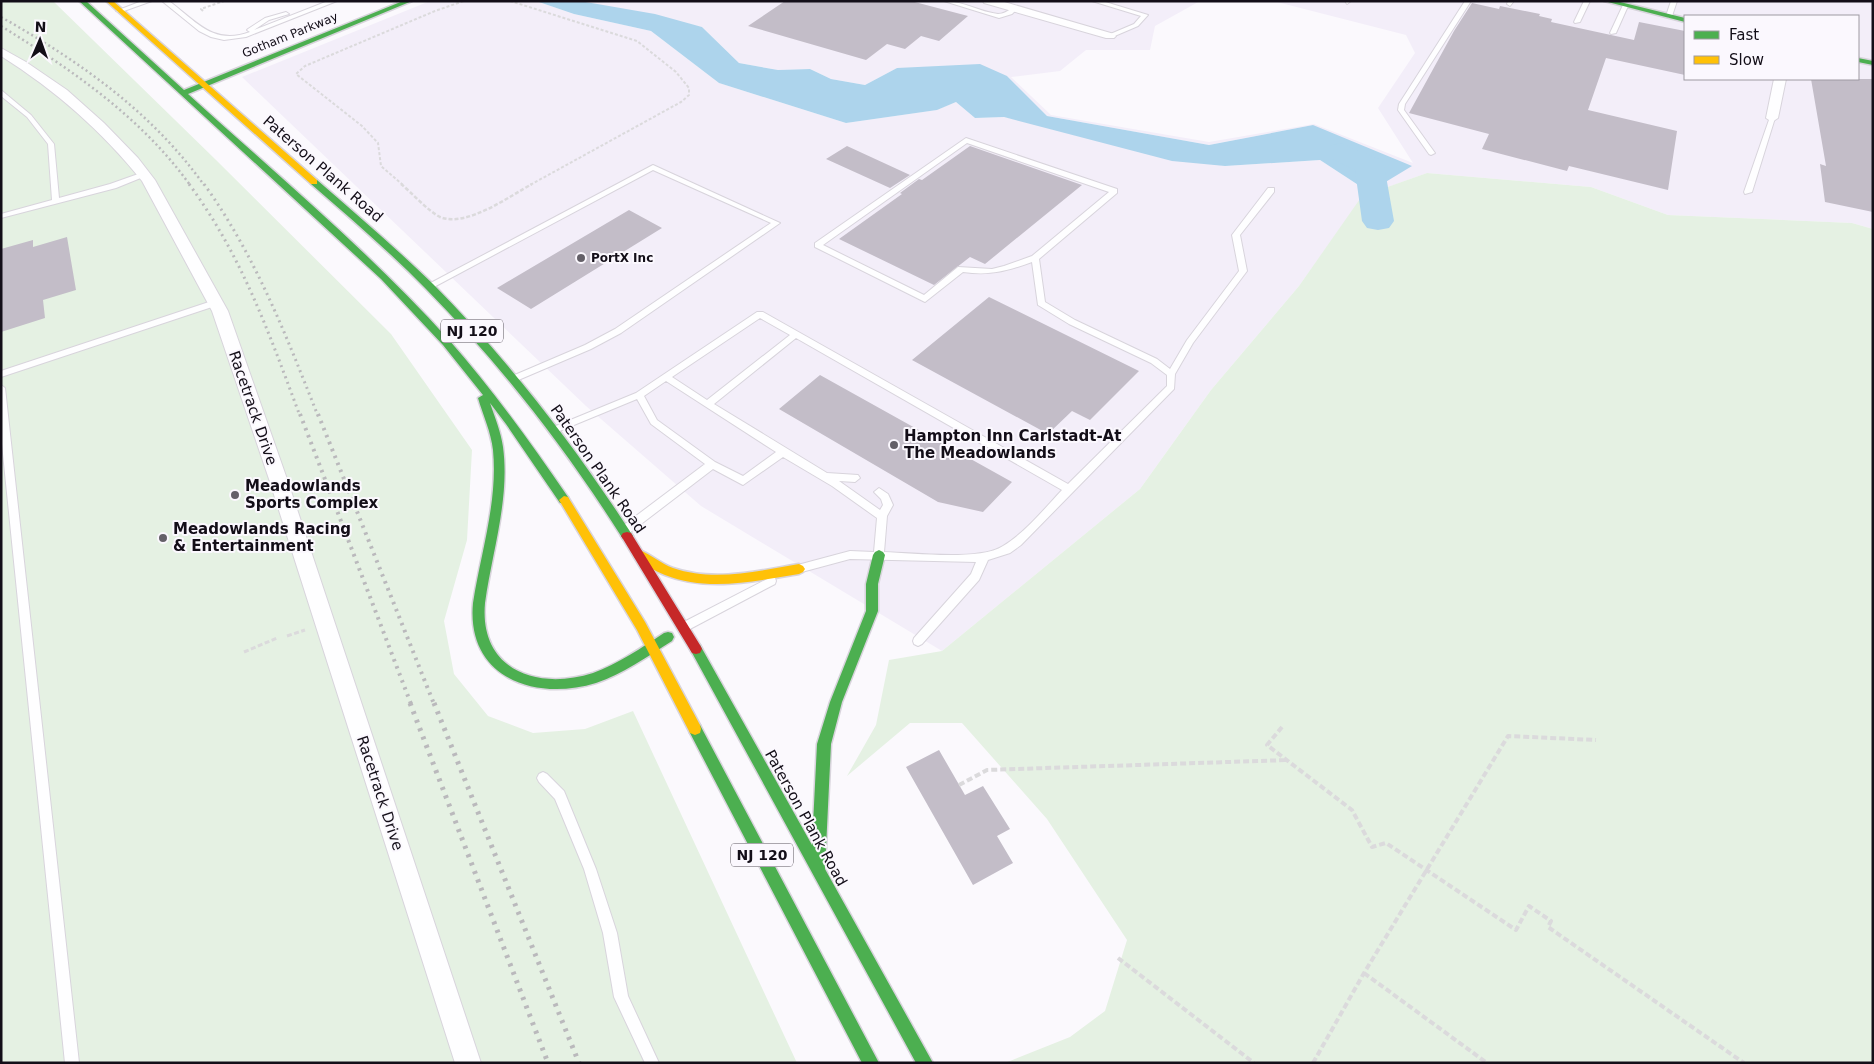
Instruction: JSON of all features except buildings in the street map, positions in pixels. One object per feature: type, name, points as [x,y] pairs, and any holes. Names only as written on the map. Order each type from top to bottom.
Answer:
[{"type":"main road","name":"NJ 120","points":[[82,1],[384,277],[420,314],[477,380],[526,444],[608,568],[653,647],[871,1063]]},
{"type":"main road","name":"Paterson Plank Road","points":[[109,1],[362,224],[429,286],[513,379],[554,430],[624,531],[684,627],[925,1063]]},
{"type":"main road","name":"Gotham Parkway","points":[[182,93],[409,1]]},
{"type":"main road","points":[[1607,1],[1684,20]]},
{"type":"main road","points":[[1859,60],[1873,63]]},
{"type":"main road","points":[[477,380],[494,433],[500,462],[498,493],[479,602],[479,633],[483,646],[502,669],[517,678],[552,686],[591,680],[630,662],[684,627]]},
{"type":"main road","points":[[639,555],[669,571],[702,579],[732,578],[799,569]]},
{"type":"main road","points":[[818,870],[824,744],[836,702],[872,611],[872,584],[879,555]]},
{"type":"street","points":[[988,1],[1110,36]]},
{"type":"street","name":"Racetrack Drive","points":[[1,51],[52,85],[101,126],[144,175],[216,303],[278,479],[468,1063]]},
{"type":"street","points":[[1772,118],[1780,80]]},
{"type":"lane","points":[[120,11],[149,1]]},
{"type":"lane","points":[[166,1],[213,36],[232,38],[244,36],[334,1]]},
{"type":"lane","points":[[947,1],[999,16],[1010,13],[1014,8]]},
{"type":"lane","points":[[1095,1],[1145,15],[1136,25],[1110,36]]},
{"type":"lane","points":[[1431,153],[1401,110],[1402,104],[1468,1]]},
{"type":"lane","points":[[1577,22],[1587,1]]},
{"type":"lane","points":[[1669,16],[1674,1]]},
{"type":"lane","points":[[1613,33],[1625,6]]},
{"type":"lane","points":[[1,92],[29,116],[51,144],[56,201]]},
{"type":"lane","points":[[1748,192],[1772,118]]},
{"type":"lane","points":[[966,140],[1114,191],[1035,258],[996,272],[986,273],[961,269],[925,298],[818,245],[966,140]]},
{"type":"lane","points":[[429,286],[653,167],[776,223],[618,331],[588,347],[513,379]]},
{"type":"lane","points":[[1,216],[144,175]]},
{"type":"lane","points":[[684,627],[752,590],[799,569],[850,554],[983,558],[1006,550],[1070,490],[1171,387],[1170,374],[1190,342],[1243,271],[1236,234],[1271,190]]},
{"type":"lane","points":[[1035,258],[1041,303],[1072,322],[1154,362],[1170,374]]},
{"type":"lane","points":[[1,374],[216,303]]},
{"type":"lane","points":[[554,430],[639,395],[760,314],[1070,490]]},
{"type":"lane","points":[[708,404],[795,335]]},
{"type":"lane","points":[[665,378],[824,476],[882,516]]},
{"type":"lane","points":[[1,388],[72,1063]]},
{"type":"lane","points":[[639,395],[654,422],[712,464],[743,481],[783,452]]},
{"type":"lane","points":[[624,531],[712,464]]},
{"type":"lane","points":[[824,476],[855,478]]},
{"type":"lane","points":[[879,492],[885,496],[888,505],[882,516],[879,555]]},
{"type":"lane","points":[[918,640],[975,577],[983,558]]},
{"type":"lane","points":[[543,778],[560,795],[590,869],[610,933],[621,997],[652,1063]]},
{"type":"path","points":[[209,15],[201,9],[224,1]]},
{"type":"path","points":[[464,1],[434,11],[304,66],[296,74],[362,126],[378,143],[381,166],[438,216],[450,221],[463,219],[483,210],[681,102],[689,95],[689,88],[676,72],[637,41],[510,1]]},
{"type":"path","points":[[244,652],[278,638]]},
{"type":"path","points":[[1282,727],[1267,744],[1352,810],[1372,846],[1386,843],[1516,930],[1529,906],[1551,921],[1548,927],[1744,1063]]},
{"type":"path","points":[[1313,1063],[1426,869],[1508,736],[1596,740]]},
{"type":"path","points":[[960,785],[987,770],[1288,760]]},
{"type":"path","points":[[1118,958],[1254,1063]]},
{"type":"path","points":[[1364,973],[1488,1063]]},
{"type":"shaded area","points":[[430,1],[536,1],[574,14],[651,31],[719,83],[846,123],[936,110],[956,102],[975,118],[1004,117],[1225,166],[1320,160],[1369,192],[1313,125],[1209,145],[1047,116],[1007,76],[897,68],[865,85],[831,79],[810,69],[778,70],[739,63],[702,27],[580,1],[1200,1],[1155,26],[1150,50],[1086,50],[1060,71],[1011,77],[1051,115],[1209,142],[1314,124],[1413,163],[1378,108],[1415,53],[1406,35],[1273,1],[1873,1],[1873,229],[1852,223],[1668,215],[1591,187],[1427,173],[1363,196],[1299,286],[1211,390],[1140,489],[942,651],[701,506],[586,406],[242,77]]},
{"type":"green space","name":"Meadowlands Sports Complex","points":[[1,1],[53,1],[391,334],[472,450],[467,540],[444,621],[454,674],[488,716],[533,733],[585,729],[633,711],[797,1063],[1,1063]]},
{"type":"green space","points":[[1427,173],[1591,187],[1668,215],[1852,223],[1873,229],[1873,1063],[1005,1063],[1070,1037],[1105,1011],[1127,940],[1047,819],[962,723],[910,723],[847,776],[876,725],[889,660],[942,651],[1140,489],[1211,390],[1299,286],[1362,196]]},
{"type":"water","points":[[536,1],[580,1],[655,14],[702,27],[739,63],[778,70],[810,69],[831,79],[865,85],[897,68],[980,64],[1007,76],[1047,116],[1209,145],[1313,125],[1412,166],[1369,192],[1320,160],[1225,166],[1172,161],[1004,117],[975,118],[956,102],[937,110],[846,123],[719,83],[651,31],[574,14]]},
{"type":"waterway","points":[[1340,152],[1369,165],[1378,221]]},
{"type":"railway","points":[[1,17],[58,51],[112,90],[161,134],[204,185]]},
{"type":"railway","points":[[1,26],[54,60],[104,96],[150,138],[171,160],[190,185]]},
{"type":"railway","points":[[189,184],[208,211],[253,296],[300,416]]},
{"type":"railway","points":[[204,184],[239,239],[254,267],[294,356],[318,416]]},
{"type":"railway","points":[[300,414],[411,704]]},
{"type":"railway","points":[[318,414],[434,704]]},
{"type":"railway","points":[[410,703],[548,1063]]},
{"type":"railway","points":[[434,703],[579,1063]]},
{"type":"traffic: fast","points":[[82,1],[384,277],[446,343],[510,421],[564,500]]},
{"type":"traffic: fast","points":[[183,93],[409,1]]},
{"type":"traffic: fast","points":[[1607,1],[1684,20]]},
{"type":"traffic: fast","points":[[1859,60],[1873,63]]},
{"type":"traffic: fast","points":[[314,182],[373,233],[415,273],[484,344],[560,437],[627,536]]},
{"type":"traffic: fast","points":[[483,398],[496,436],[499,463],[496,507],[478,610],[482,641],[490,655],[500,667],[514,675],[536,682],[576,683],[614,670],[668,637]]},
{"type":"traffic: fast","points":[[818,870],[824,744],[836,702],[872,611],[872,584],[879,555]]},
{"type":"traffic: fast","points":[[696,649],[925,1063]]},
{"type":"traffic: fast","points":[[695,729],[871,1063]]},
{"type":"traffic: slow","points":[[109,1],[314,182]]},
{"type":"traffic: slow","points":[[564,500],[641,626],[695,729]]},
{"type":"traffic: slow","points":[[639,555],[669,572],[701,579],[734,579],[799,569]]},
{"type":"traffic: jam","points":[[627,536],[696,649]]},
{"type":"place","name":"PortX Inc","points":[[581,258]]},
{"type":"place","name":"Hampton Inn Carlstadt-At The Meadowlands","points":[[894,445]]},
{"type":"place","name":"Meadowlands Sports Complex","points":[[235,495]]},
{"type":"place","name":"Meadowlands Racing & Entertainment","points":[[163,538]]}]
